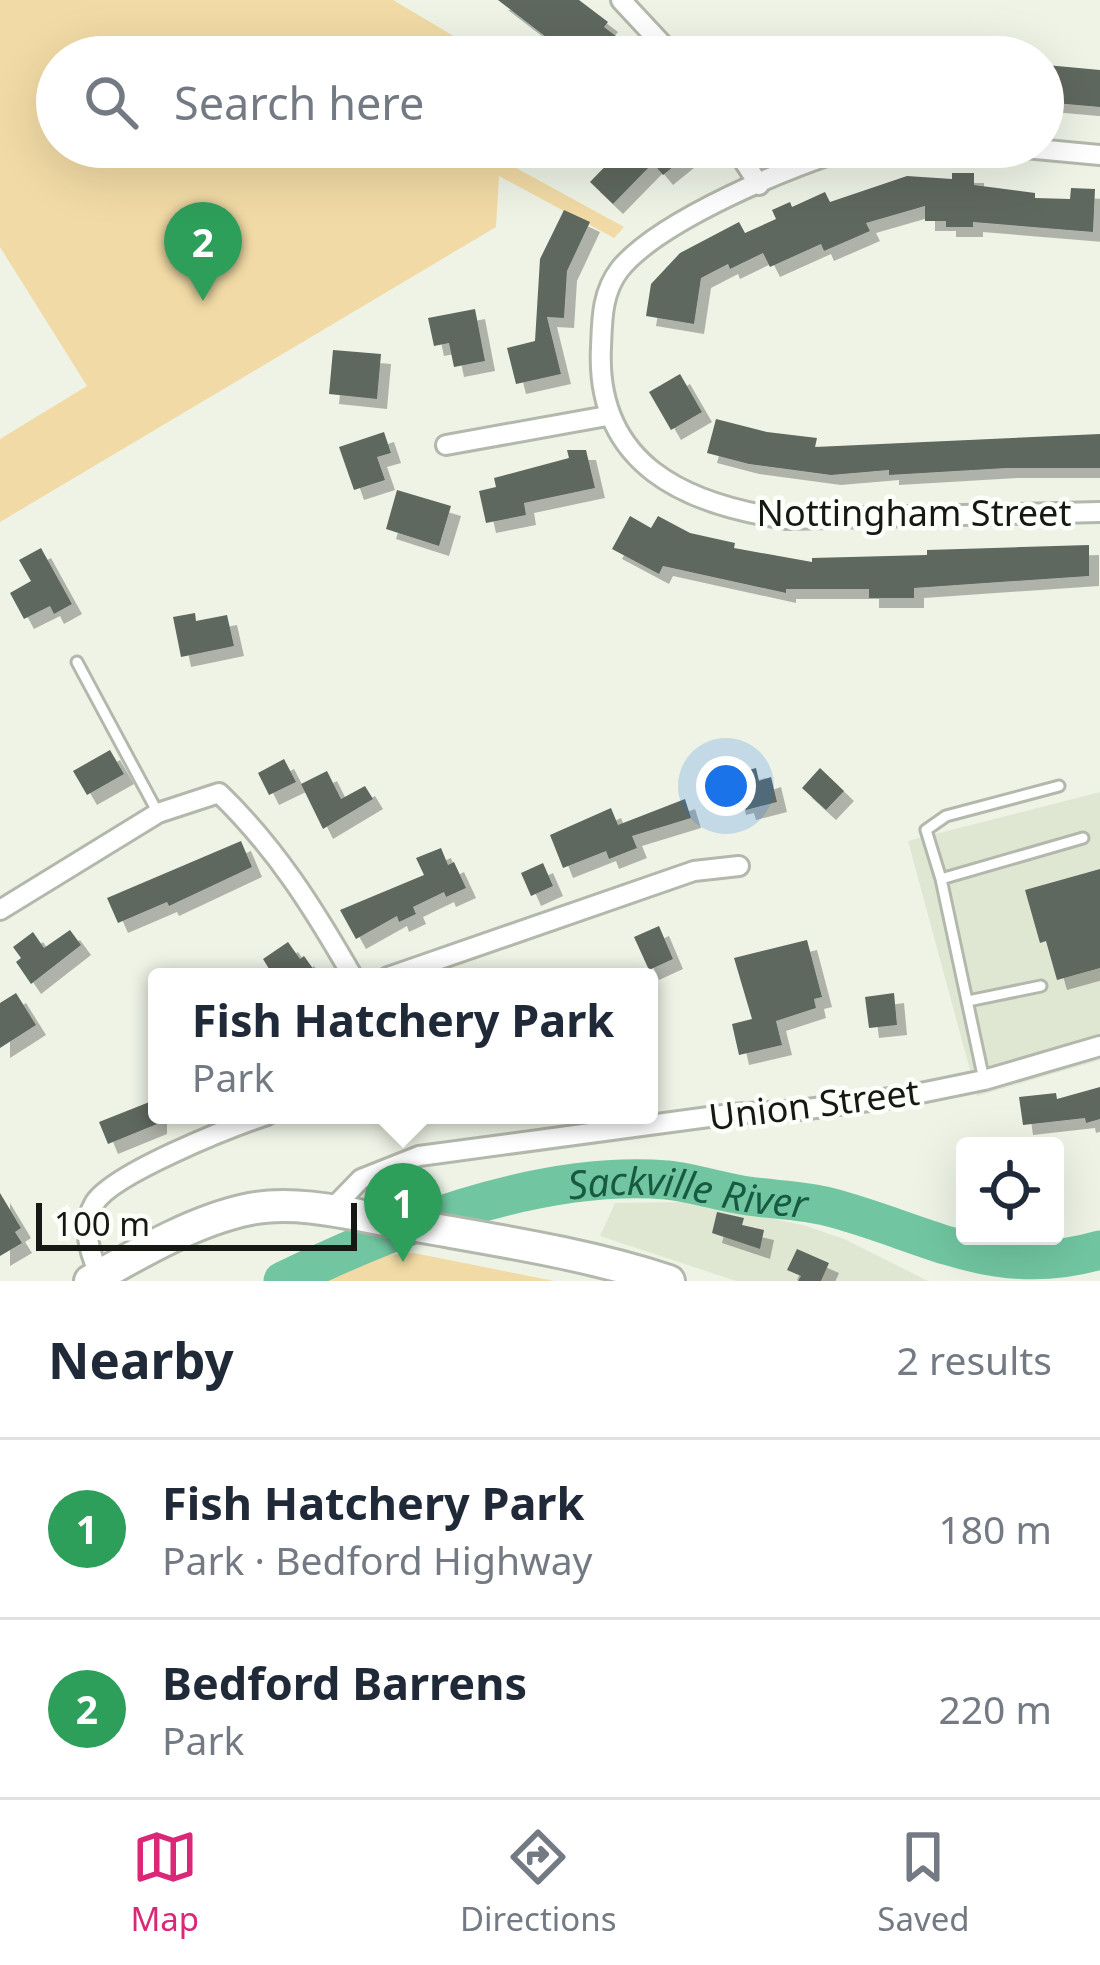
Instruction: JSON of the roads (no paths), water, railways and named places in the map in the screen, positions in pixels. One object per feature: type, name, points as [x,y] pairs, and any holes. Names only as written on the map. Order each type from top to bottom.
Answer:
[{"type":"main road","points":[[95,1278],[214,1219],[255,1208],[343,1214],[554,1250],[669,1281]]},
{"type":"street","points":[[620,0],[654,36]]},
{"type":"street","points":[[1064,152],[1100,155]]},
{"type":"street","points":[[748,168],[759,185]]},
{"type":"street","points":[[446,445],[607,416],[600,358],[602,327],[604,300],[617,272],[640,248],[702,211],[802,168]]},
{"type":"street","name":"Nottingham Street","points":[[607,416],[626,444],[662,477],[706,501],[739,512],[787,519],[1100,512]]},
{"type":"street","points":[[0,910],[158,813],[220,793],[258,830],[302,889],[348,968]]},
{"type":"street","points":[[414,968],[694,871],[739,866]]},
{"type":"street","name":"Union Street","points":[[658,1124],[884,1099],[984,1080],[1100,1046]]},
{"type":"street","points":[[95,1278],[87,1249],[92,1206],[111,1187],[241,1124]]},
{"type":"street","name":"Union Street","points":[[343,1214],[361,1179],[419,1156],[657,1124]]},
{"type":"street","points":[[343,1214],[382,1170]]},
{"type":"lane","points":[[77,662],[158,813]]},
{"type":"lane","points":[[984,1080],[926,830],[946,816],[1059,786]]},
{"type":"lane","points":[[941,879],[1083,838]]},
{"type":"lane","points":[[968,1001],[1041,986]]},
{"type":"waterway","name":"Sackville River","points":[[283,1281],[372,1241],[469,1206],[519,1193],[619,1179],[667,1180],[819,1205],[993,1257],[1062,1258],[1100,1250]]},
{"type":"place","name":"Bedford Barrens","points":[[203,301]]},
{"type":"place","name":"Fish Hatchery Park","points":[[403,1262]]}]
